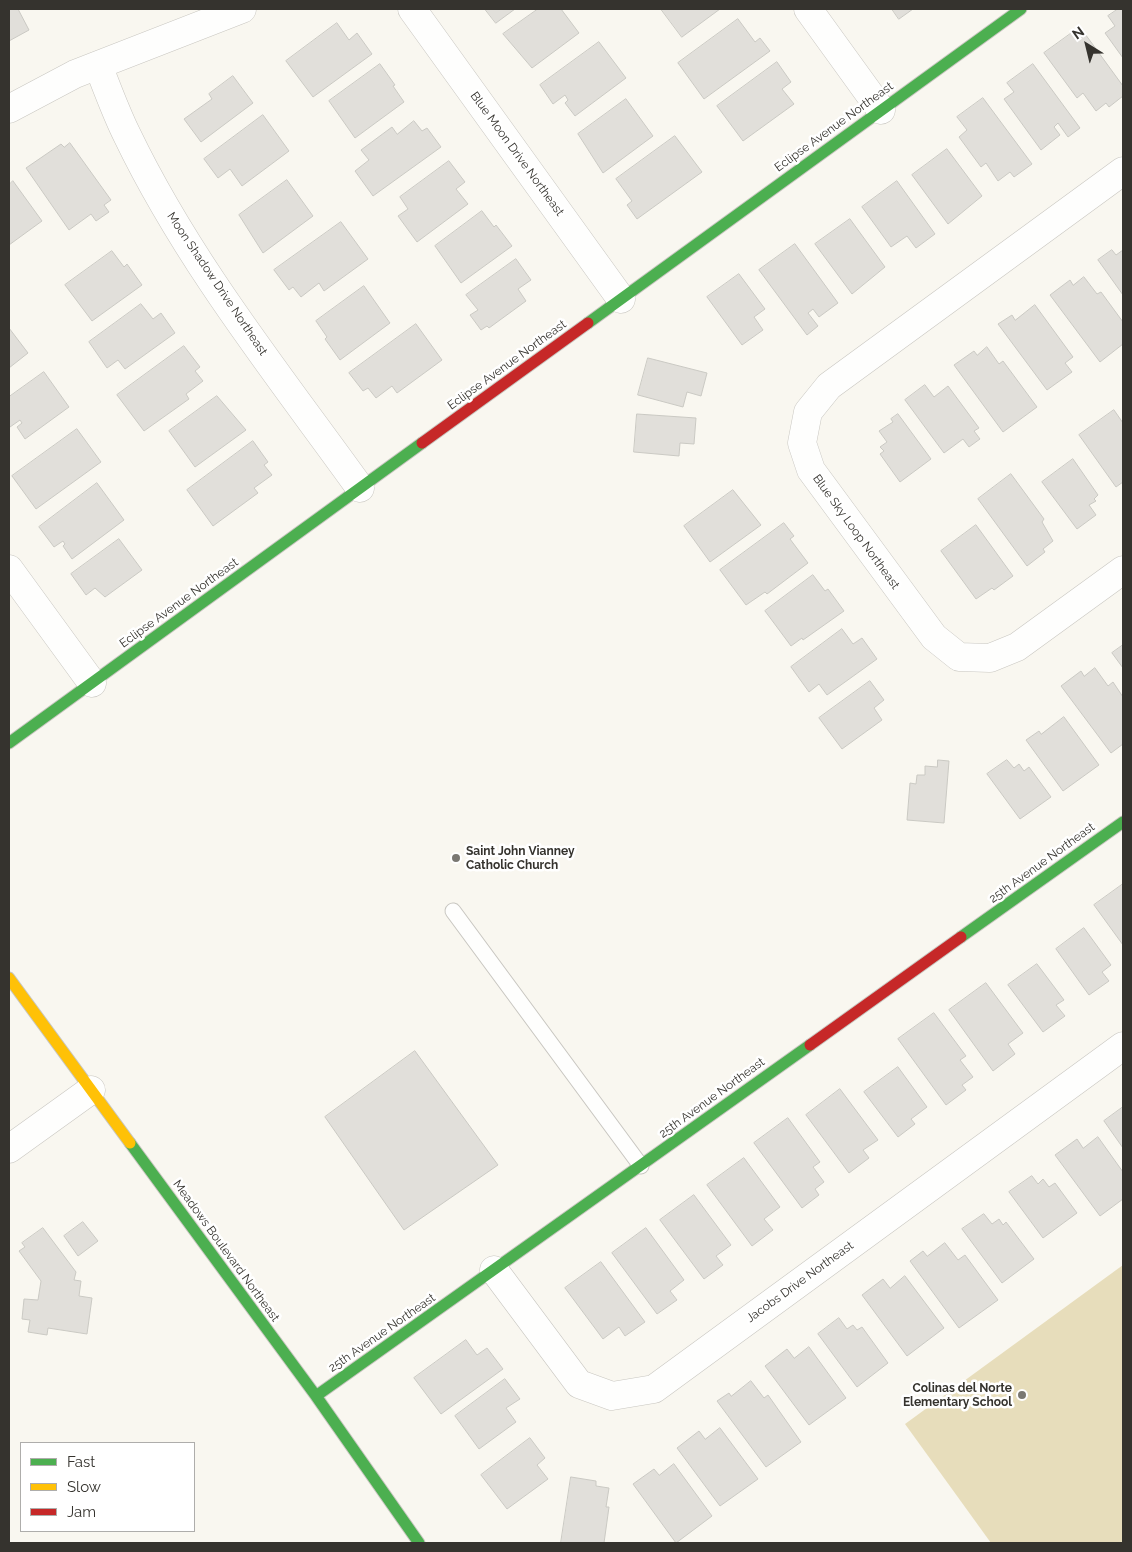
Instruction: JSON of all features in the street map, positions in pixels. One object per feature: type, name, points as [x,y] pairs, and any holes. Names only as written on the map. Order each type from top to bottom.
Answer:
[{"type":"street","points":[[9,109],[75,74],[242,9]]},
{"type":"street","name":"Blue Moon Drive Northeast","points":[[412,9],[622,299]]},
{"type":"street","points":[[808,9],[881,110]]},
{"type":"street","name":"Eclipse Avenue Northeast","points":[[9,744],[1021,9]]},
{"type":"street","name":"Moon Shadow Drive Northeast","points":[[98,65],[126,135],[172,218],[233,313],[360,488]]},
{"type":"street","name":"Blue Sky Loop Northeast","points":[[1123,171],[829,386],[808,412],[802,443],[811,470],[934,637],[958,657],[990,658],[1017,647],[1123,570]]},
{"type":"street","points":[[9,569],[92,683]]},
{"type":"street","name":"25th Avenue Northeast","points":[[316,1396],[1123,822]]},
{"type":"street","name":"Meadows Boulevard Northeast","points":[[9,978],[316,1396],[419,1543]]},
{"type":"street","name":"Jacobs Drive Northeast","points":[[494,1270],[579,1384],[612,1396],[654,1389],[1123,1046]]},
{"type":"street","points":[[9,1149],[91,1090]]},
{"type":"lane","points":[[453,911],[641,1166]]},
{"type":"shaded area","name":"Colinas del Norte Elementary School","points":[[1123,1265],[1123,1543],[991,1543],[905,1424]]},
{"type":"building","points":[[9,9],[18,9],[29,30],[9,41]]},
{"type":"building","points":[[485,9],[515,9],[496,23]]},
{"type":"building","points":[[538,9],[561,9],[579,33],[532,68],[503,34]]},
{"type":"building","points":[[661,9],[720,9],[682,37]]},
{"type":"building","points":[[892,9],[913,9],[899,19]]},
{"type":"building","points":[[1118,9],[1123,9],[1123,58],[1105,33],[1115,26],[1108,16]]},
{"type":"building","points":[[738,19],[755,42],[760,38],[770,51],[704,99],[678,63]]},
{"type":"building","points":[[337,23],[349,40],[357,33],[372,54],[313,97],[286,61]]},
{"type":"building","points":[[1080,27],[1123,86],[1123,96],[1109,107],[1106,103],[1096,111],[1083,93],[1077,98],[1044,53]]},
{"type":"building","points":[[599,42],[626,78],[575,116],[565,103],[568,100],[565,95],[553,104],[540,85]]},
{"type":"building","points":[[777,62],[791,82],[782,89],[794,104],[743,141],[717,106]]},
{"type":"building","points":[[380,64],[404,102],[355,138],[329,101]]},
{"type":"building","points":[[1033,64],[1080,128],[1068,137],[1058,123],[1054,127],[1060,135],[1041,150],[1004,99],[1014,92],[1007,83]]},
{"type":"building","points":[[233,76],[253,103],[201,142],[184,119],[212,99],[209,94]]},
{"type":"building","points":[[983,98],[1032,164],[1014,177],[1010,172],[998,181],[986,163],[981,167],[959,137],[967,130],[957,117]]},
{"type":"building","points":[[626,99],[653,136],[603,173],[578,134]]},
{"type":"building","points":[[263,115],[289,151],[242,186],[230,169],[218,178],[204,159]]},
{"type":"building","points":[[414,121],[422,131],[427,128],[441,147],[373,196],[355,171],[369,160],[361,150],[392,127],[397,134]]},
{"type":"building","points":[[675,136],[702,172],[637,219],[627,205],[632,201],[616,179]]},
{"type":"building","points":[[70,143],[111,200],[104,205],[109,212],[96,221],[91,214],[69,230],[26,168],[61,144],[64,147]]},
{"type":"building","points":[[947,149],[982,196],[948,224],[912,175]]},
{"type":"building","points":[[449,161],[465,182],[456,189],[468,204],[417,242],[398,216],[408,209],[400,197]]},
{"type":"building","points":[[287,180],[313,216],[263,253],[239,215]]},
{"type":"building","points":[[13,181],[42,221],[9,245],[9,185]]},
{"type":"building","points":[[897,181],[935,234],[916,248],[907,236],[891,247],[862,207]]},
{"type":"building","points":[[482,211],[494,227],[496,225],[512,246],[461,283],[435,246]]},
{"type":"building","points":[[850,219],[885,267],[852,294],[815,244]]},
{"type":"building","points":[[341,222],[368,259],[324,291],[319,283],[301,297],[293,287],[289,290],[274,270]]},
{"type":"building","points":[[795,244],[838,303],[819,317],[813,309],[808,313],[818,326],[807,335],[759,270]]},
{"type":"building","points":[[1112,250],[1116,255],[1123,250],[1123,295],[1098,260]]},
{"type":"building","points":[[112,251],[124,267],[127,264],[142,285],[92,321],[65,285]]},
{"type":"building","points":[[516,259],[531,280],[518,289],[526,301],[489,328],[487,326],[481,330],[470,315],[478,310],[466,295]]},
{"type":"building","points":[[739,274],[765,309],[754,317],[763,330],[742,345],[707,297]]},
{"type":"building","points":[[1084,277],[1097,294],[1101,292],[1123,322],[1123,344],[1100,362],[1050,295],[1070,280],[1073,285]]},
{"type":"building","points":[[364,286],[390,323],[340,360],[325,339],[327,337],[316,321]]},
{"type":"building","points":[[141,304],[153,319],[161,313],[175,333],[125,369],[118,360],[107,368],[89,342]]},
{"type":"building","points":[[1035,305],[1073,357],[1065,363],[1072,372],[1047,390],[998,324],[1012,315],[1015,320]]},
{"type":"building","points":[[416,324],[442,360],[397,393],[392,386],[376,398],[368,388],[363,391],[349,373]]},
{"type":"building","points":[[9,328],[28,353],[9,368]]},
{"type":"building","points":[[184,346],[200,367],[195,371],[203,381],[186,394],[189,399],[144,431],[117,395]]},
{"type":"building","points":[[987,347],[999,364],[1003,361],[1037,407],[1003,432],[954,365],[974,351],[977,355]]},
{"type":"building","points":[[648,358],[707,373],[701,396],[687,392],[683,407],[638,395]]},
{"type":"building","points":[[44,372],[69,407],[25,439],[17,427],[22,423],[20,420],[9,426],[9,397]]},
{"type":"building","points":[[925,385],[934,397],[948,386],[979,428],[974,431],[980,439],[969,447],[963,439],[944,453],[905,400]]},
{"type":"building","points":[[217,396],[246,430],[195,467],[169,431]]},
{"type":"building","points":[[1114,410],[1123,423],[1123,482],[1116,487],[1079,435]]},
{"type":"building","points":[[637,414],[696,418],[694,444],[680,443],[679,456],[634,452]]},
{"type":"building","points":[[898,414],[931,459],[900,482],[880,454],[884,451],[880,447],[887,442],[879,431],[893,422],[891,419]]},
{"type":"building","points":[[77,429],[101,462],[36,509],[12,476]]},
{"type":"building","points":[[253,441],[268,462],[264,465],[272,475],[254,488],[258,493],[213,526],[187,490]]},
{"type":"building","points":[[1073,459],[1098,495],[1094,499],[1096,501],[1089,505],[1096,515],[1077,529],[1042,482]]},
{"type":"building","points":[[1011,474],[1044,519],[1042,522],[1053,541],[1043,549],[1045,552],[1027,566],[978,499]]},
{"type":"building","points":[[97,483],[124,520],[72,559],[63,546],[65,544],[63,541],[54,547],[39,527]]},
{"type":"building","points":[[733,490],[761,525],[710,562],[684,526]]},
{"type":"building","points":[[784,523],[794,536],[790,539],[808,563],[767,594],[765,592],[746,605],[720,570]]},
{"type":"building","points":[[976,525],[1013,576],[994,590],[992,588],[976,599],[941,551]]},
{"type":"building","points":[[119,539],[142,570],[105,597],[95,588],[86,595],[71,574]]},
{"type":"building","points":[[813,575],[825,591],[828,589],[844,611],[803,640],[802,638],[791,646],[765,611]]},
{"type":"building","points":[[842,629],[853,644],[862,638],[877,659],[827,695],[819,684],[809,692],[791,667]]},
{"type":"building","points":[[1123,645],[1123,668],[1112,653]]},
{"type":"building","points":[[1095,668],[1108,686],[1113,682],[1123,697],[1123,744],[1111,753],[1061,686],[1081,671],[1084,676]]},
{"type":"building","points":[[870,681],[884,700],[874,708],[882,720],[842,749],[819,718]]},
{"type":"building","points":[[1064,717],[1099,765],[1063,791],[1026,740],[1039,731],[1041,734]]},
{"type":"building","points":[[938,760],[949,761],[944,823],[907,820],[910,783],[916,784],[917,775],[925,775],[925,766],[937,767]]},
{"type":"building","points":[[1007,760],[1014,768],[1019,764],[1024,771],[1029,767],[1051,797],[1020,819],[987,774]]},
{"type":"building","points":[[1123,884],[1123,945],[1094,905]]},
{"type":"building","points":[[1084,928],[1111,965],[1102,972],[1109,981],[1089,995],[1056,949]]},
{"type":"building","points":[[1037,964],[1064,1000],[1056,1005],[1065,1016],[1043,1032],[1008,985]]},
{"type":"building","points":[[986,983],[1023,1033],[1008,1044],[1015,1054],[993,1071],[949,1010]]},
{"type":"building","points":[[934,1013],[966,1056],[960,1060],[973,1077],[962,1085],[966,1090],[946,1105],[898,1039]]},
{"type":"building","points":[[415,1051],[498,1165],[404,1230],[325,1117]]},
{"type":"building","points":[[898,1067],[927,1107],[911,1119],[915,1124],[898,1137],[864,1092]]},
{"type":"building","points":[[840,1089],[878,1140],[863,1150],[869,1158],[849,1173],[806,1115]]},
{"type":"building","points":[[1123,1107],[1123,1148],[1104,1121]]},
{"type":"building","points":[[788,1118],[820,1162],[813,1167],[824,1182],[815,1189],[819,1195],[802,1208],[754,1143]]},
{"type":"building","points":[[1098,1137],[1123,1172],[1123,1199],[1100,1216],[1055,1155],[1077,1139],[1083,1148]]},
{"type":"building","points":[[744,1158],[780,1207],[764,1219],[773,1230],[752,1246],[707,1185]]},
{"type":"building","points":[[1032,1176],[1038,1184],[1043,1179],[1049,1187],[1055,1183],[1077,1213],[1043,1238],[1009,1192]]},
{"type":"building","points":[[694,1195],[731,1245],[716,1256],[723,1265],[704,1279],[660,1220]]},
{"type":"building","points":[[984,1214],[992,1224],[999,1219],[1003,1225],[1006,1222],[1034,1259],[1002,1283],[962,1229]]},
{"type":"building","points":[[83,1222],[98,1241],[78,1256],[64,1236]]},
{"type":"building","points":[[43,1228],[76,1272],[74,1280],[81,1281],[79,1296],[92,1298],[87,1334],[48,1328],[47,1335],[28,1332],[30,1320],[22,1319],[24,1299],[38,1300],[41,1281],[19,1251],[25,1247],[22,1243]]},
{"type":"building","points":[[646,1228],[684,1280],[670,1291],[677,1300],[657,1314],[612,1253]]},
{"type":"building","points":[[945,1243],[958,1260],[965,1255],[998,1300],[959,1328],[910,1261],[923,1251],[927,1256]]},
{"type":"building","points":[[601,1262],[645,1322],[625,1336],[619,1327],[603,1339],[565,1288]]},
{"type":"building","points":[[905,1276],[944,1328],[907,1356],[862,1295],[883,1279],[890,1288]]},
{"type":"building","points":[[839,1318],[847,1329],[853,1325],[857,1330],[862,1327],[888,1363],[857,1387],[818,1334]]},
{"type":"building","points":[[466,1340],[477,1355],[487,1348],[503,1369],[441,1414],[414,1378]]},
{"type":"building","points":[[809,1347],[846,1398],[809,1425],[765,1366],[787,1349],[794,1358]]},
{"type":"building","points":[[505,1379],[520,1399],[506,1408],[516,1422],[479,1449],[455,1416]]},
{"type":"building","points":[[751,1381],[764,1398],[768,1395],[801,1442],[766,1467],[717,1401],[729,1393],[731,1396]]},
{"type":"building","points":[[720,1428],[758,1479],[720,1506],[677,1448],[699,1431],[705,1439]]},
{"type":"building","points":[[530,1438],[545,1458],[537,1465],[548,1479],[507,1509],[481,1475]]},
{"type":"building","points":[[674,1464],[712,1516],[676,1543],[633,1484],[654,1469],[659,1475]]},
{"type":"building","points":[[571,1477],[596,1481],[596,1486],[609,1488],[606,1507],[609,1507],[604,1543],[561,1543]]},
{"type":"traffic: fast","points":[[588,323],[1021,9]]},
{"type":"traffic: fast","points":[[9,743],[422,443]]},
{"type":"traffic: fast","points":[[961,937],[1123,822]]},
{"type":"traffic: fast","points":[[316,1396],[810,1045]]},
{"type":"traffic: fast","points":[[130,1143],[316,1396],[419,1543]]},
{"type":"traffic: slow","points":[[9,978],[130,1143]]},
{"type":"traffic: jam","points":[[422,443],[588,323]]},
{"type":"traffic: jam","points":[[810,1045],[961,937]]},
{"type":"place","name":"Saint John Vianney Catholic Church","points":[[456,858]]},
{"type":"place","name":"Colinas del Norte Elementary School","points":[[1022,1395]]}]
